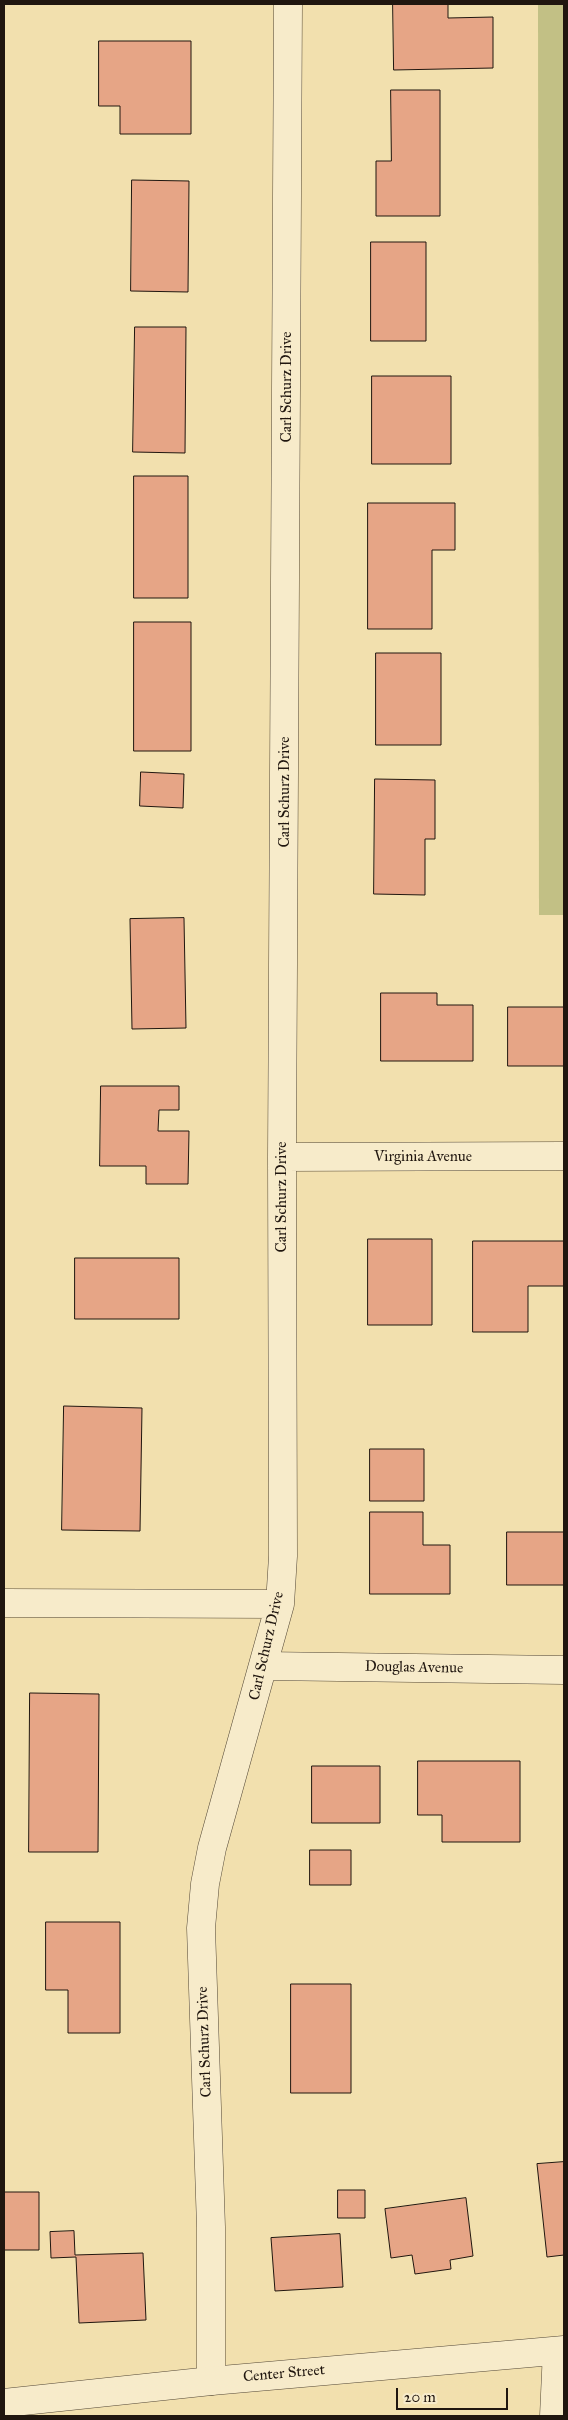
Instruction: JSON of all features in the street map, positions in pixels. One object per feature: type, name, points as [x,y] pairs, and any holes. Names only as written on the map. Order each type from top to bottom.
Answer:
[{"type":"street","name":"Carl Schurz Drive","points":[[211,2381],[211,2227],[201,1928],[204,1884],[212,1848],[280,1604],[283,1556],[282,1157],[288,4]]},
{"type":"street","name":"Virginia Avenue","points":[[282,1157],[564,1156]]},
{"type":"street","points":[[4,1603],[280,1604]]},
{"type":"street","name":"Douglas Avenue","points":[[264,1666],[564,1670]]},
{"type":"street","points":[[554,2416],[560,2351]]},
{"type":"street","name":"Center Street","points":[[4,2402],[211,2381],[560,2351]]},
{"type":"shaded area","points":[[538,4],[564,4],[564,915],[539,915]]},
{"type":"building","points":[[393,4],[448,4],[448,18],[493,17],[493,68],[394,70]]},
{"type":"building","points":[[99,41],[191,41],[191,134],[120,134],[120,106],[99,106]]},
{"type":"building","points":[[391,90],[440,90],[440,216],[376,216],[376,161],[391,161]]},
{"type":"building","points":[[132,180],[189,181],[188,292],[131,291]]},
{"type":"building","points":[[371,242],[426,242],[426,341],[371,341]]},
{"type":"building","points":[[135,327],[186,327],[185,453],[133,452]]},
{"type":"building","points":[[372,376],[451,376],[451,464],[372,464]]},
{"type":"building","points":[[134,476],[188,476],[188,598],[134,598]]},
{"type":"building","points":[[368,503],[455,503],[455,550],[432,550],[432,629],[368,629]]},
{"type":"building","points":[[134,622],[191,622],[191,751],[134,751]]},
{"type":"building","points":[[376,653],[441,653],[441,745],[376,745]]},
{"type":"building","points":[[141,772],[184,774],[183,808],[140,806]]},
{"type":"building","points":[[375,779],[435,780],[435,839],[425,839],[425,895],[374,894]]},
{"type":"building","points":[[184,918],[186,1028],[132,1029],[130,919]]},
{"type":"building","points":[[381,993],[437,993],[437,1005],[473,1005],[473,1061],[381,1061]]},
{"type":"building","points":[[508,1007],[564,1007],[564,1066],[508,1066]]},
{"type":"building","points":[[101,1086],[179,1086],[179,1110],[159,1110],[158,1131],[189,1131],[188,1184],[146,1184],[146,1166],[100,1166]]},
{"type":"building","points":[[368,1239],[432,1239],[432,1325],[368,1325]]},
{"type":"building","points":[[473,1241],[564,1241],[564,1286],[528,1286],[528,1332],[473,1332]]},
{"type":"building","points":[[75,1258],[179,1258],[179,1319],[75,1319]]},
{"type":"building","points":[[64,1406],[142,1408],[140,1531],[62,1530]]},
{"type":"building","points":[[370,1449],[424,1449],[424,1501],[370,1501]]},
{"type":"building","points":[[370,1512],[423,1512],[423,1545],[450,1545],[450,1594],[370,1594]]},
{"type":"building","points":[[507,1532],[564,1532],[564,1585],[507,1585]]},
{"type":"building","points":[[30,1693],[99,1694],[98,1852],[29,1852]]},
{"type":"building","points":[[418,1761],[520,1761],[520,1842],[442,1842],[442,1815],[418,1815]]},
{"type":"building","points":[[312,1766],[380,1766],[380,1823],[312,1823]]},
{"type":"building","points":[[310,1850],[351,1850],[351,1885],[310,1885]]},
{"type":"building","points":[[46,1922],[120,1922],[120,2033],[68,2033],[68,1990],[46,1990]]},
{"type":"building","points":[[291,1984],[351,1984],[351,2093],[291,2093]]},
{"type":"building","points":[[564,2162],[564,2255],[547,2257],[537,2164]]},
{"type":"building","points":[[338,2190],[365,2190],[365,2218],[338,2218]]},
{"type":"building","points":[[4,2192],[39,2192],[39,2250],[4,2250]]},
{"type":"building","points":[[466,2198],[473,2256],[450,2260],[451,2269],[415,2274],[412,2255],[391,2258],[385,2209]]},
{"type":"building","points":[[74,2231],[75,2255],[143,2253],[146,2320],[79,2323],[76,2257],[51,2258],[50,2232]]},
{"type":"building","points":[[340,2234],[343,2287],[275,2291],[271,2238]]}]
